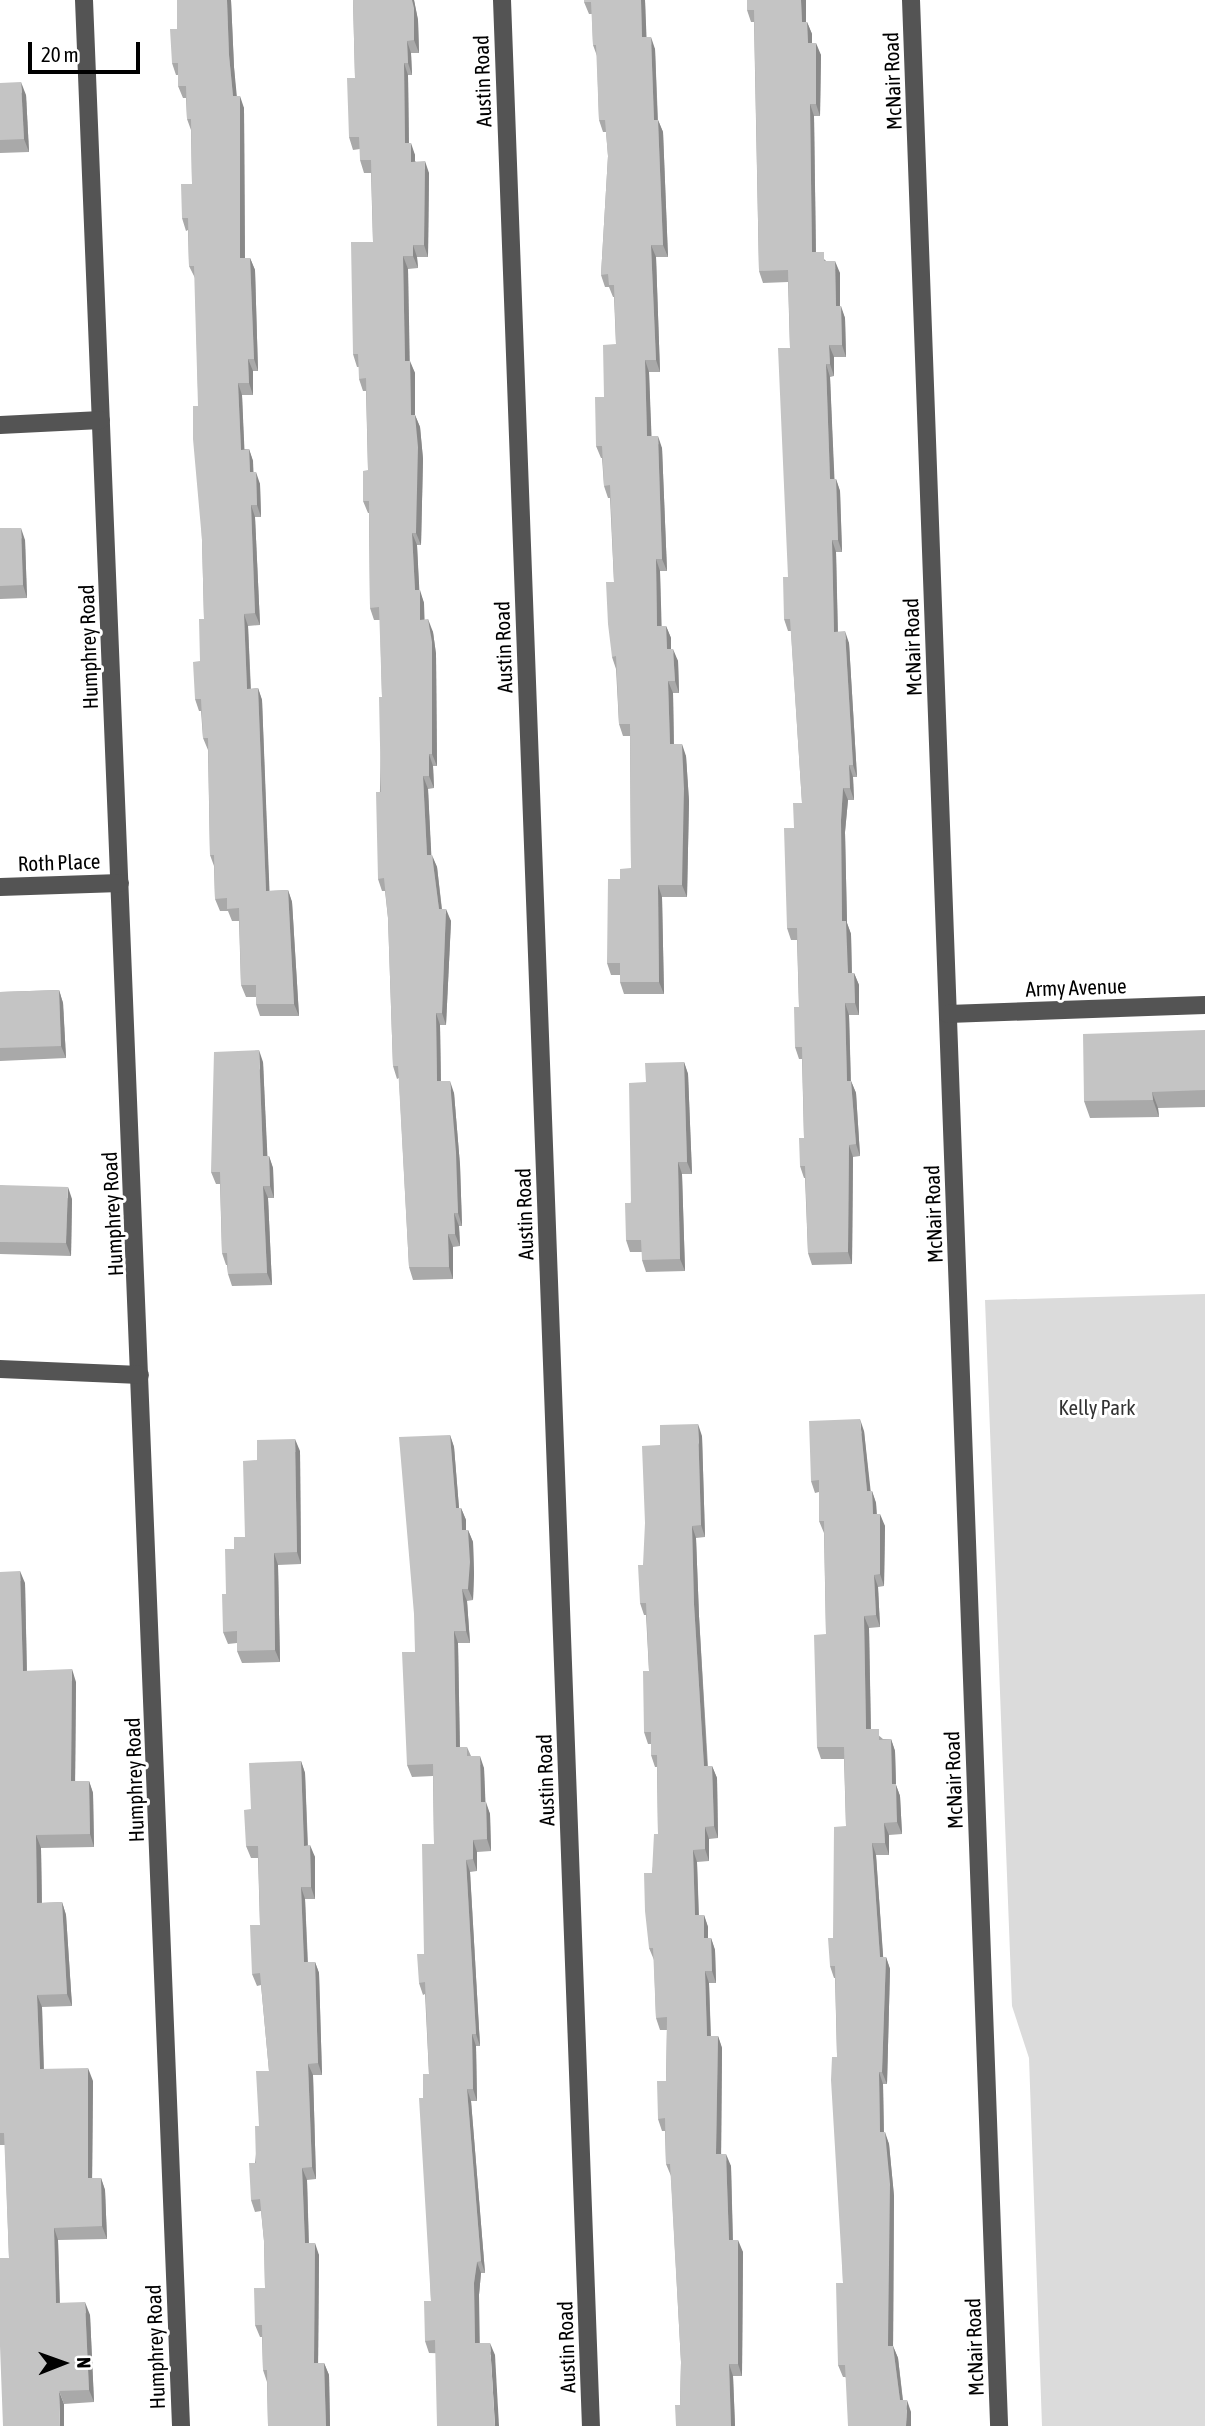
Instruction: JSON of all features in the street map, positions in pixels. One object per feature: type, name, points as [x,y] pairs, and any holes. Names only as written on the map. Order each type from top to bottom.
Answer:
[{"type":"street","name":"Humphrey Road","points":[[84,0],[181,2426]]},
{"type":"street","name":"Austin Road","points":[[502,0],[592,2426]]},
{"type":"street","name":"McNair Road","points":[[911,0],[999,2426]]},
{"type":"street","points":[[0,425],[101,420]]},
{"type":"street","name":"Roth Place","points":[[0,887],[120,883]]},
{"type":"street","name":"Army Avenue","points":[[948,1014],[1205,1005]]},
{"type":"street","points":[[0,1369],[140,1375]]},
{"type":"green space","name":"Kelly Park","points":[[1205,1294],[1205,2426],[1042,2426],[1029,2058],[1012,2006],[985,1300]]},
{"type":"building","points":[[177,0],[227,0],[233,96],[240,96],[240,258],[250,258],[254,359],[248,359],[249,383],[238,383],[241,450],[249,449],[250,472],[256,472],[257,505],[251,505],[255,613],[244,614],[247,689],[258,688],[266,891],[288,890],[294,1004],[256,1004],[256,985],[241,985],[239,908],[227,909],[227,898],[215,899],[214,855],[210,855],[208,738],[203,738],[201,699],[195,699],[193,662],[200,661],[199,619],[204,619],[202,540],[193,439],[193,406],[198,406],[194,266],[189,266],[188,218],[182,218],[181,184],[192,184],[191,119],[187,119],[186,86],[178,86],[178,63],[172,63],[170,29],[177,29]]},
{"type":"building","points":[[353,0],[412,0],[414,8],[414,40],[407,41],[408,63],[404,63],[405,143],[411,143],[411,162],[425,161],[424,245],[413,245],[413,256],[403,256],[405,361],[410,361],[411,415],[415,415],[418,447],[416,533],[412,533],[415,590],[420,590],[420,620],[428,619],[432,642],[432,754],[429,754],[429,776],[423,776],[427,855],[432,855],[439,909],[446,909],[442,1013],[436,1013],[437,1081],[450,1081],[456,1152],[458,1213],[454,1213],[455,1234],[448,1234],[449,1267],[409,1267],[398,1066],[393,1066],[388,918],[384,878],[378,879],[376,792],[381,792],[379,697],[382,697],[379,607],[370,608],[369,501],[363,501],[363,471],[368,470],[366,378],[359,379],[358,354],[353,354],[351,242],[373,242],[371,160],[360,160],[359,137],[349,137],[347,78],[355,78]]},
{"type":"building","points":[[584,0],[641,0],[642,37],[651,37],[654,120],[658,120],[663,245],[651,245],[656,360],[645,360],[647,436],[658,436],[662,559],[656,559],[657,626],[666,626],[667,649],[673,649],[675,681],[668,681],[670,744],[682,744],[684,789],[682,885],[658,885],[659,982],[620,982],[620,963],[607,963],[608,879],[620,879],[620,869],[631,868],[630,724],[619,724],[616,656],[612,657],[606,582],[614,582],[610,485],[604,486],[602,446],[596,446],[595,397],[604,397],[603,345],[616,344],[614,285],[609,285],[608,274],[601,275],[608,156],[605,120],[599,120],[591,2]]},
{"type":"building","points":[[747,0],[801,0],[802,22],[807,22],[808,43],[816,43],[816,104],[810,104],[812,252],[824,252],[824,261],[835,261],[836,306],[841,306],[842,345],[829,345],[830,364],[826,364],[830,479],[836,479],[838,540],[832,540],[834,632],[845,631],[853,765],[849,765],[850,788],[843,788],[841,820],[842,921],[846,921],[848,973],[854,973],[855,1003],[845,1003],[847,1081],[851,1081],[856,1144],[849,1145],[848,1252],[808,1253],[805,1166],[800,1166],[799,1138],[804,1138],[802,1047],[795,1047],[794,1007],[799,1007],[797,928],[787,928],[784,828],[794,828],[793,803],[802,803],[790,619],[784,619],[783,577],[788,577],[778,348],[790,348],[788,270],[759,271],[754,10],[747,10]]},
{"type":"building","points":[[21,82],[24,139],[0,140],[0,83]]},
{"type":"building","points":[[0,528],[21,528],[23,585],[0,586]]},
{"type":"building","points":[[59,990],[61,1046],[0,1048],[0,992]]},
{"type":"building","points":[[1205,1030],[1205,1090],[1152,1092],[1153,1100],[1084,1101],[1083,1034]]},
{"type":"building","points":[[259,1050],[263,1156],[269,1156],[270,1186],[263,1186],[267,1273],[228,1274],[227,1253],[222,1253],[220,1172],[211,1172],[214,1052]]},
{"type":"building","points":[[684,1062],[687,1162],[678,1162],[680,1259],[642,1260],[641,1240],[626,1240],[625,1203],[631,1203],[629,1083],[646,1082],[645,1063]]},
{"type":"building","points":[[0,1185],[68,1187],[66,1243],[0,1242]]},
{"type":"building","points":[[860,1419],[867,1491],[872,1491],[873,1514],[880,1514],[880,1574],[874,1575],[876,1615],[864,1616],[866,1729],[879,1729],[879,1740],[891,1739],[892,1784],[896,1784],[897,1822],[884,1823],[885,1843],[872,1843],[880,1957],[886,1957],[882,2072],[879,2072],[880,2132],[885,2132],[890,2184],[888,2346],[893,2346],[900,2400],[907,2400],[906,2426],[848,2426],[845,2365],[838,2365],[836,2283],[843,2283],[831,2080],[832,2057],[837,2057],[835,1966],[830,1966],[828,1938],[833,1938],[834,1827],[846,1826],[844,1747],[817,1747],[814,1635],[826,1634],[824,1521],[819,1521],[819,1480],[811,1481],[809,1421]]},
{"type":"building","points":[[698,1424],[701,1525],[692,1526],[694,1604],[704,1766],[712,1766],[714,1826],[705,1827],[705,1849],[693,1850],[695,1915],[704,1915],[704,1938],[711,1938],[712,1971],[705,1971],[707,2036],[718,2036],[716,2154],[726,2154],[729,2240],[738,2240],[738,2364],[729,2364],[731,2426],[676,2426],[675,2405],[680,2405],[681,2362],[670,2164],[666,2164],[665,2118],[658,2119],[657,2081],[666,2081],[667,2017],[656,2018],[653,1948],[649,1948],[645,1911],[644,1873],[652,1873],[654,1834],[658,1834],[657,1755],[651,1755],[651,1732],[644,1732],[643,1671],[649,1671],[646,1603],[640,1603],[638,1565],[643,1565],[645,1523],[642,1446],[660,1445],[660,1425]]},
{"type":"building","points":[[450,1435],[456,1508],[461,1508],[462,1530],[468,1530],[470,1562],[468,1589],[462,1589],[466,1631],[454,1631],[456,1747],[467,1747],[467,1756],[480,1756],[481,1802],[486,1802],[487,1839],[473,1840],[473,1859],[466,1860],[476,2034],[472,2034],[473,2089],[467,2089],[481,2261],[477,2262],[474,2283],[475,2343],[490,2343],[495,2426],[437,2426],[435,2340],[425,2341],[424,2301],[431,2301],[419,2098],[423,2098],[423,2074],[429,2074],[425,1982],[419,1983],[417,1954],[424,1954],[422,1844],[434,1844],[433,1764],[407,1765],[402,1652],[415,1652],[399,1437]]},
{"type":"building","points":[[295,1439],[297,1552],[274,1553],[275,1650],[237,1651],[237,1631],[223,1632],[222,1594],[226,1594],[225,1549],[234,1549],[234,1537],[245,1537],[243,1461],[257,1460],[257,1440]]},
{"type":"building","points":[[20,1571],[23,1671],[72,1669],[71,1781],[89,1781],[90,1834],[36,1835],[37,1903],[62,1902],[67,1994],[37,1995],[40,2069],[88,2068],[88,2178],[101,2178],[102,2226],[54,2228],[56,2303],[85,2302],[89,2390],[59,2391],[60,2426],[3,2426],[0,2258],[9,2258],[4,2133],[0,2133],[0,1572]]},
{"type":"building","points":[[301,1761],[304,1846],[310,1845],[311,1887],[301,1887],[304,1962],[315,1962],[318,2063],[308,2064],[312,2167],[302,2168],[305,2243],[315,2243],[314,2363],[324,2363],[326,2426],[268,2426],[267,2370],[263,2370],[262,2325],[255,2325],[254,2288],[265,2288],[264,2241],[260,2199],[251,2200],[249,2163],[256,2163],[255,2126],[259,2126],[256,2071],[269,2071],[260,1973],[252,1974],[250,1925],[260,1925],[258,1846],[246,1846],[244,1810],[251,1809],[249,1763]]}]
